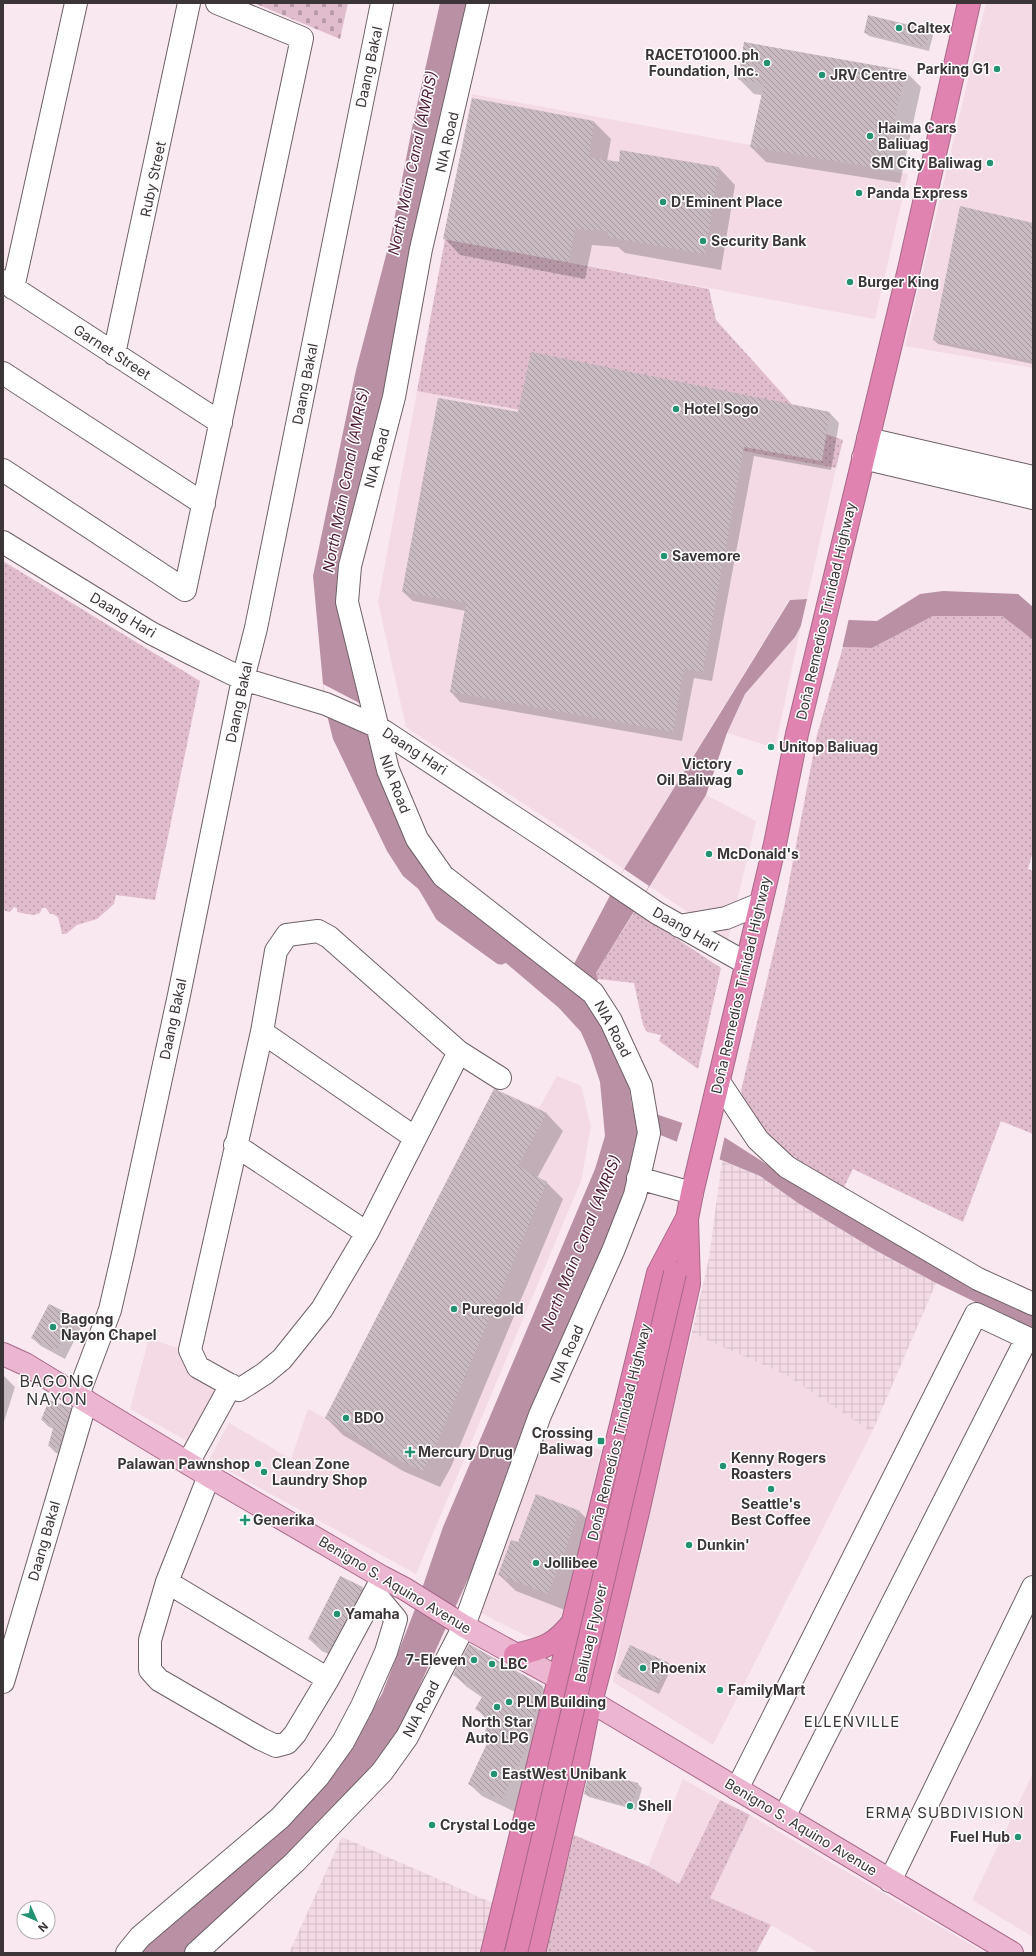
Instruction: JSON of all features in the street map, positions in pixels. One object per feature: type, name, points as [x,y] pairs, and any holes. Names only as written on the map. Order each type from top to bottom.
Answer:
[{"type":"highway","name":"Doña Remedios Trinidad Highway","points":[[534,1953],[590,1701],[604,1653],[638,1512],[689,1284],[687,1219],[692,1193],[775,844],[797,734],[928,187],[969,3]]},
{"type":"highway","name":"Doña Remedios Trinidad Highway","points":[[492,1953],[658,1273],[687,1219]]},
{"type":"highway","name":"Baliuag Flyover","points":[[516,1953],[687,1219]]},
{"type":"highway","points":[[515,1655],[547,1646],[561,1638],[574,1621]]},
{"type":"main road","name":"Benigno S. Aquino Avenue","points":[[3,1354],[25,1364],[188,1463],[379,1585],[405,1589],[458,1622],[560,1679]]},
{"type":"main road","name":"Benigno S. Aquino Avenue","points":[[590,1701],[1012,1953]]},
{"type":"street","points":[[8,284],[76,3]]},
{"type":"street","name":"Ruby Street","points":[[114,354],[189,3]]},
{"type":"street","points":[[3,470],[185,590],[302,38],[217,3]]},
{"type":"street","name":"Daang Bakal","points":[[3,1682],[82,1398],[110,1310],[123,1254],[179,995],[243,679],[259,613],[382,3]]},
{"type":"street","name":"NIA Road","points":[[196,1953],[295,1862],[382,1772],[407,1737],[458,1622],[540,1415],[613,1252],[635,1195],[648,1125],[641,1086],[612,1021],[593,993],[443,876],[417,839],[388,770],[376,726],[348,602],[350,566],[394,397],[421,249],[478,3]]},
{"type":"street","name":"Garnet Street","points":[[8,284],[221,423]]},
{"type":"street","points":[[3,373],[204,504]]},
{"type":"street","points":[[866,448],[1033,477]]},
{"type":"street","points":[[866,448],[1033,498]]},
{"type":"street","name":"Daang Hari","points":[[3,542],[151,633],[243,679],[326,704],[376,726],[641,902],[679,926],[746,963]]},
{"type":"street","points":[[679,926],[726,918],[760,904]]},
{"type":"street","points":[[459,1052],[414,1137],[367,1233],[322,1309],[282,1359],[264,1374],[238,1390],[198,1367],[190,1350],[235,1145],[262,1032],[276,950],[287,935],[318,931],[329,937],[459,1052],[500,1078]]},
{"type":"street","points":[[262,1032],[414,1137]]},
{"type":"street","points":[[719,1082],[758,1140],[787,1167],[978,1279],[1033,1304]]},
{"type":"street","points":[[235,1145],[367,1233]]},
{"type":"street","points":[[638,1178],[692,1193]]},
{"type":"street","points":[[737,1789],[976,1314],[1027,1338],[784,1817]]},
{"type":"street","points":[[188,1463],[231,1385]]},
{"type":"street","points":[[209,1476],[167,1582],[150,1640],[150,1670],[159,1680],[276,1746],[287,1743],[295,1734],[328,1679],[379,1585]]},
{"type":"street","points":[[167,1582],[328,1679]]},
{"type":"street","points":[[127,1953],[140,1937],[280,1818],[318,1778],[344,1742],[386,1652],[396,1619],[379,1585]]},
{"type":"street","points":[[890,1881],[1033,1587]]},
{"type":"shaded area","name":"SM City Baliwag","points":[[986,3],[1033,3],[1033,368],[905,346]]},
{"type":"shaded area","name":"D'Eminent Place","points":[[472,94],[908,174],[875,319],[445,239]]},
{"type":"shaded area","points":[[417,391],[836,468],[807,599],[789,600],[624,869],[406,727],[378,602]]},
{"type":"shaded area","points":[[801,626],[775,748],[727,733],[745,694],[795,637]]},
{"type":"shaded area","name":"McDonald's","points":[[706,795],[756,821],[728,939],[649,886]]},
{"type":"shaded area","name":"Puregold","points":[[557,1076],[581,1086],[591,1126],[581,1181],[416,1574],[209,1460],[229,1423],[291,1459],[308,1409],[325,1418],[494,1088],[539,1108]]},
{"type":"shaded area","points":[[722,1161],[760,1176],[798,1203],[875,1250],[936,1283],[872,1432],[786,1375],[692,1333],[709,1258]]},
{"type":"shaded area","points":[[692,1333],[786,1375],[872,1432],[713,1745],[613,1682],[636,1559]]},
{"type":"shaded area","points":[[149,1338],[186,1351],[228,1377],[189,1442],[130,1409]]},
{"type":"shaded area","name":"Jollibee","points":[[547,1431],[601,1450],[559,1637],[540,1639],[529,1637],[476,1611]]},
{"type":"shaded area","name":"Fuel Hub","points":[[1033,1773],[1033,1937],[972,1900]]},
{"type":"shaded area","points":[[683,1779],[720,1800],[679,1885],[648,1866]]},
{"type":"shaded area","points":[[750,1815],[985,1953],[819,1953],[771,1925],[709,1898]]},
{"type":"shaded area","points":[[342,1837],[495,1904],[485,1953],[289,1953]]},
{"type":"green space","points":[[254,3],[348,3],[340,39]]},
{"type":"green space","points":[[445,239],[709,289],[716,320],[815,430],[843,440],[836,468],[417,391]]},
{"type":"green space","points":[[3,561],[200,681],[155,900],[116,895],[114,904],[97,919],[77,925],[66,934],[62,934],[58,917],[50,914],[46,908],[42,908],[40,913],[33,915],[17,912],[17,908],[14,907],[10,912],[5,911],[3,907]]},
{"type":"green space","points":[[933,616],[1002,616],[1033,640],[1033,851],[1028,869],[1033,871],[1033,1134],[1001,1121],[963,1222],[853,1169],[842,1191],[766,1137],[746,1106],[741,1091],[785,903],[817,735],[843,647],[872,648]]},
{"type":"green space","points":[[635,911],[721,968],[698,1069],[659,1041],[661,1035],[647,1032],[643,1025],[634,983],[598,979],[596,973]]},
{"type":"green space","points":[[720,1800],[750,1815],[710,1898],[771,1925],[756,1953],[545,1953],[574,1835],[648,1866],[679,1884]]},
{"type":"water","name":"North Main Canal (AMRIS)","points":[[440,3],[471,3],[349,555],[402,829],[566,979],[624,869],[790,600],[807,599],[849,620],[877,621],[920,594],[943,591],[1018,594],[1033,607],[1033,640],[1002,616],[933,616],[872,648],[843,647],[801,626],[795,637],[745,694],[727,733],[706,795],[596,973],[598,979],[586,999],[607,1022],[627,1072],[632,1106],[724,1137],[779,1172],[1033,1311],[1033,1330],[936,1283],[875,1250],[798,1203],[760,1176],[636,1125],[638,1138],[637,1165],[484,1544],[390,1751],[288,1862],[187,1953],[140,1953],[354,1739],[382,1694],[415,1609],[443,1527],[595,1169],[605,1136],[600,1082],[581,1032],[559,1008],[403,876],[387,851],[333,739],[326,711],[313,576],[356,370],[391,236],[413,123]]},
{"type":"pier","points":[[807,599],[816,601],[849,618],[842,649],[802,628],[799,634]]},
{"type":"pier","points":[[323,684],[363,705],[370,734],[326,711]]},
{"type":"pier","points":[[624,869],[649,886],[635,911],[611,895]]},
{"type":"pier","points":[[683,1121],[725,1135],[719,1162],[676,1144]]},
{"type":"building","points":[[868,15],[930,30],[926,47],[864,33]]},
{"type":"building","points":[[744,42],[907,71],[897,107],[885,169],[750,147],[764,84],[738,79]]},
{"type":"building","points":[[472,98],[594,121],[589,157],[619,162],[620,150],[719,167],[705,254],[607,237],[608,231],[575,229],[569,262],[443,239]]},
{"type":"building","points":[[960,206],[1033,223],[1033,361],[933,340]]},
{"type":"building","points":[[531,352],[830,412],[822,461],[744,447],[703,672],[684,669],[673,732],[450,692],[466,603],[402,592],[438,398],[518,412]]},
{"type":"building","name":"Puregold","points":[[494,1089],[547,1113],[518,1166],[547,1182],[434,1450],[423,1471],[385,1454],[325,1418]]},
{"type":"building","name":"Bagong Nayon Chapel","points":[[49,1304],[74,1316],[57,1351],[31,1338]]},
{"type":"building","points":[[49,1400],[71,1408],[59,1448],[48,1446],[54,1425],[41,1420]]},
{"type":"building","name":"Jollibee","points":[[536,1494],[580,1511],[548,1594],[498,1575],[511,1540],[518,1542]]},
{"type":"building","name":"Yamaha","points":[[340,1576],[363,1587],[330,1649],[308,1639]]},
{"type":"building","name":"PLM Building","points":[[469,1644],[543,1686],[527,1748],[502,1800],[468,1784],[491,1735],[485,1731],[491,1719],[475,1709],[483,1695],[453,1675]]},
{"type":"building","name":"Phoenix","points":[[630,1645],[669,1663],[655,1691],[617,1673]]},
{"type":"building","points":[[589,1770],[638,1783],[632,1807],[584,1794]]},
{"type":"waterway","name":"North Main Canal (AMRIS)","points":[[426,885],[443,914],[501,956]]},
{"type":"place","name":"Caltex","points":[[899,28]]},
{"type":"place","name":"RACETO1000.ph Foundation, Inc.","points":[[767,63]]},
{"type":"place","name":"Parking G1","points":[[997,69]]},
{"type":"place","name":"JRV Centre","points":[[822,75]]},
{"type":"place","name":"Haima Cars Baliuag","points":[[870,136]]},
{"type":"place","name":"SM City Baliwag","points":[[990,163]]},
{"type":"place","name":"Panda Express","points":[[859,193]]},
{"type":"place","name":"D'Eminent Place","points":[[663,202]]},
{"type":"place","name":"Security Bank","points":[[703,241]]},
{"type":"place","name":"Burger King","points":[[850,282]]},
{"type":"place","name":"Hotel Sogo","points":[[676,409]]},
{"type":"place","name":"Savemore","points":[[664,556]]},
{"type":"place","name":"Unitop Baliuag","points":[[771,747]]},
{"type":"place","name":"Victory Oil Baliwag","points":[[740,772]]},
{"type":"place","name":"McDonald's","points":[[709,854]]},
{"type":"place","name":"Puregold","points":[[454,1309]]},
{"type":"place","name":"Bagong Nayon Chapel","points":[[53,1327]]},
{"type":"place","name":"BDO","points":[[346,1418]]},
{"type":"place","name":"Crossing Baliwag","points":[[601,1441]]},
{"type":"place","name":"Mercury Drug","points":[[410,1452]]},
{"type":"place","name":"Palawan Pawnshop","points":[[258,1464]]},
{"type":"place","name":"Kenny Rogers Roasters","points":[[723,1466]]},
{"type":"place","name":"Clean Zone Laundry Shop","points":[[264,1472]]},
{"type":"place","name":"Seattle's Best Coffee","points":[[771,1489]]},
{"type":"place","name":"Generika","points":[[245,1520]]},
{"type":"place","name":"Dunkin'","points":[[689,1545]]},
{"type":"place","name":"Jollibee","points":[[536,1563]]},
{"type":"place","name":"Yamaha","points":[[337,1614]]},
{"type":"place","name":"7-Eleven","points":[[474,1660]]},
{"type":"place","name":"LBC","points":[[492,1664]]},
{"type":"place","name":"Phoenix","points":[[643,1668]]},
{"type":"place","name":"FamilyMart","points":[[720,1690]]},
{"type":"place","name":"PLM Building","points":[[509,1702]]},
{"type":"place","name":"North Star Auto LPG","points":[[497,1707]]},
{"type":"place","name":"EastWest Unibank","points":[[494,1774]]},
{"type":"place","name":"Shell","points":[[630,1806]]},
{"type":"place","name":"Crystal Lodge","points":[[432,1825]]},
{"type":"place","name":"Fuel Hub","points":[[1018,1837]]},
{"type":"district","name":"BAGONG NAYON","points":[[57,1390]]},
{"type":"district","name":"ELLENVILLE","points":[[852,1722]]},
{"type":"district","name":"ERMA SUBDIVISION","points":[[945,1813]]}]
